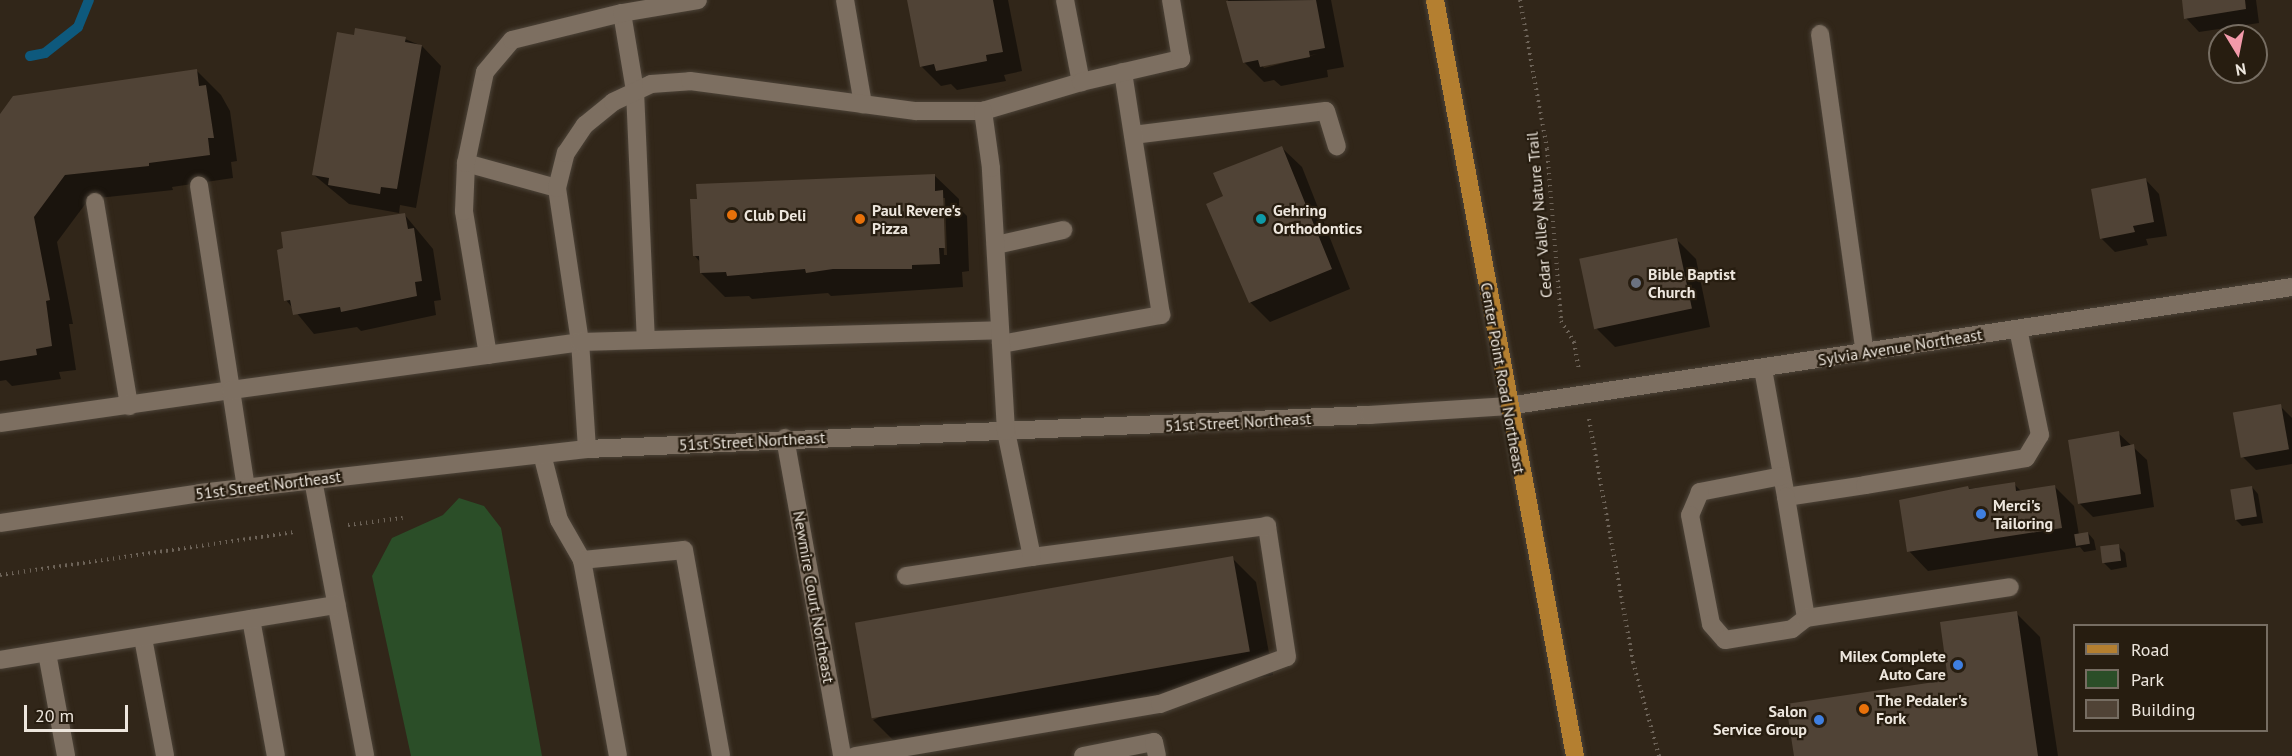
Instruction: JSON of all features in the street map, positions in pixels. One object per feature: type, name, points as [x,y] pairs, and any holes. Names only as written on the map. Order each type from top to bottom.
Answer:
[{"type":"main road","name":"Center Point Road Northeast","points":[[1435,0],[1508,406],[1575,756]]},
{"type":"street","points":[[488,355],[464,211],[466,164],[485,72],[512,40],[622,13],[698,0]]},
{"type":"street","points":[[844,0],[863,104]]},
{"type":"street","points":[[1065,0],[1081,82]]},
{"type":"street","points":[[587,449],[580,342],[557,188],[566,153],[585,125],[613,102],[651,84],[690,81],[916,111],[983,111],[1081,82],[1181,59],[1171,0]]},
{"type":"street","points":[[622,13],[635,91],[646,340]]},
{"type":"street","points":[[1820,34],[1865,353]]},
{"type":"street","points":[[0,423],[580,342],[1001,337],[1161,315],[1123,72]]},
{"type":"street","points":[[983,111],[996,245],[1006,431],[1032,556]]},
{"type":"street","points":[[1133,135],[1326,111],[1337,146]]},
{"type":"street","points":[[466,164],[557,188]]},
{"type":"street","points":[[199,185],[246,488]]},
{"type":"street","points":[[95,202],[129,406]]},
{"type":"street","points":[[996,245],[1064,230]]},
{"type":"street","name":"Sylvia Avenue Northeast","points":[[1508,406],[2292,287]]},
{"type":"street","points":[[1786,497],[2026,458],[2040,435],[2018,329]]},
{"type":"street","points":[[1763,369],[1806,618]]},
{"type":"street","name":"51st Street Northeast","points":[[0,522],[246,488],[587,449],[1508,406]]},
{"type":"street","name":"Newmire Court Northeast","points":[[785,438],[842,756]]},
{"type":"street","points":[[542,454],[559,520],[582,560],[618,756]]},
{"type":"street","points":[[1782,476],[1700,492],[1690,515],[1711,624],[1725,640],[1792,629],[1806,618],[2010,587]]},
{"type":"street","points":[[313,480],[365,756]]},
{"type":"street","points":[[855,756],[1161,704],[1287,657],[1267,526],[1032,556],[906,576]]},
{"type":"street","points":[[582,560],[684,550],[722,756]]},
{"type":"street","points":[[0,660],[337,605]]},
{"type":"street","points":[[250,619],[276,756]]},
{"type":"street","points":[[143,638],[165,756]]},
{"type":"street","points":[[47,653],[66,756]]},
{"type":"street","points":[[1083,756],[1154,742],[1157,756]]},
{"type":"path","name":"Cedar Valley Nature Trail","points":[[1520,0],[1547,149],[1562,321],[1575,353]]},
{"type":"path","points":[[1593,437],[1633,662],[1659,756]]},
{"type":"path","points":[[0,575],[403,518]]},
{"type":"green space","points":[[459,498],[484,506],[501,528],[542,756],[411,756],[372,576],[392,538],[443,515]]},
{"type":"building","points":[[907,0],[993,0],[1003,52],[986,55],[987,61],[936,71],[934,64],[920,67]]},
{"type":"building","points":[[1316,0],[1325,48],[1309,51],[1310,57],[1260,67],[1258,60],[1243,63],[1226,1]]},
{"type":"building","points":[[2182,0],[2245,0],[2246,9],[2184,19]]},
{"type":"building","points":[[355,28],[406,37],[405,42],[422,45],[397,189],[381,187],[380,194],[328,185],[329,178],[312,175],[337,32],[354,35]]},
{"type":"building","points":[[197,69],[199,86],[206,85],[214,138],[208,138],[210,155],[149,163],[149,166],[65,175],[34,217],[50,300],[46,301],[52,346],[36,349],[37,355],[0,361],[0,114],[13,96]]},
{"type":"building","name":"Gehring Orthodontics","points":[[1282,146],[1332,269],[1249,303],[1206,204],[1223,196],[1213,173]]},
{"type":"building","points":[[935,174],[935,191],[943,190],[945,248],[939,248],[940,264],[912,265],[912,269],[833,269],[806,273],[805,269],[727,276],[726,272],[700,273],[699,256],[693,256],[690,199],[697,199],[696,184]]},
{"type":"building","points":[[2146,178],[2154,222],[2133,226],[2135,232],[2100,239],[2091,189]]},
{"type":"building","points":[[405,213],[408,229],[414,228],[422,281],[415,282],[417,296],[341,312],[340,307],[293,315],[290,300],[284,301],[277,250],[283,248],[281,232]]},
{"type":"building","name":"Bible Baptist Church","points":[[1677,238],[1692,308],[1594,329],[1579,259]]},
{"type":"building","points":[[2281,404],[2289,449],[2241,458],[2233,413]]},
{"type":"building","points":[[2119,431],[2121,447],[2134,444],[2141,494],[2078,504],[2068,440]]},
{"type":"building","name":"Merci's Tailoring","points":[[2015,482],[2016,491],[2055,485],[2062,528],[1907,552],[1899,500],[1968,486],[1969,489]]},
{"type":"building","points":[[2252,486],[2257,517],[2235,520],[2230,489]]},
{"type":"building","points":[[2088,532],[2090,544],[2076,546],[2074,534]]},
{"type":"building","points":[[2119,544],[2121,561],[2102,563],[2100,546]]},
{"type":"building","points":[[1233,556],[1250,652],[872,718],[855,623]]},
{"type":"building","points":[[2017,611],[2038,756],[1794,756],[1786,704],[1948,680],[1940,622]]},
{"type":"waterway","points":[[30,56],[45,53],[78,27],[89,0]]},
{"type":"place","name":"Club Deli","points":[[732,215]]},
{"type":"place","name":"Paul Revere's Pizza","points":[[860,219]]},
{"type":"place","name":"Gehring Orthodontics","points":[[1261,219]]},
{"type":"place","name":"Bible Baptist Church","points":[[1636,283]]},
{"type":"place","name":"Merci's Tailoring","points":[[1981,514]]},
{"type":"place","name":"Milex Complete Auto Care","points":[[1958,665]]},
{"type":"place","name":"The Pedaler's Fork","points":[[1864,709]]},
{"type":"place","name":"Salon Service Group","points":[[1819,720]]}]
